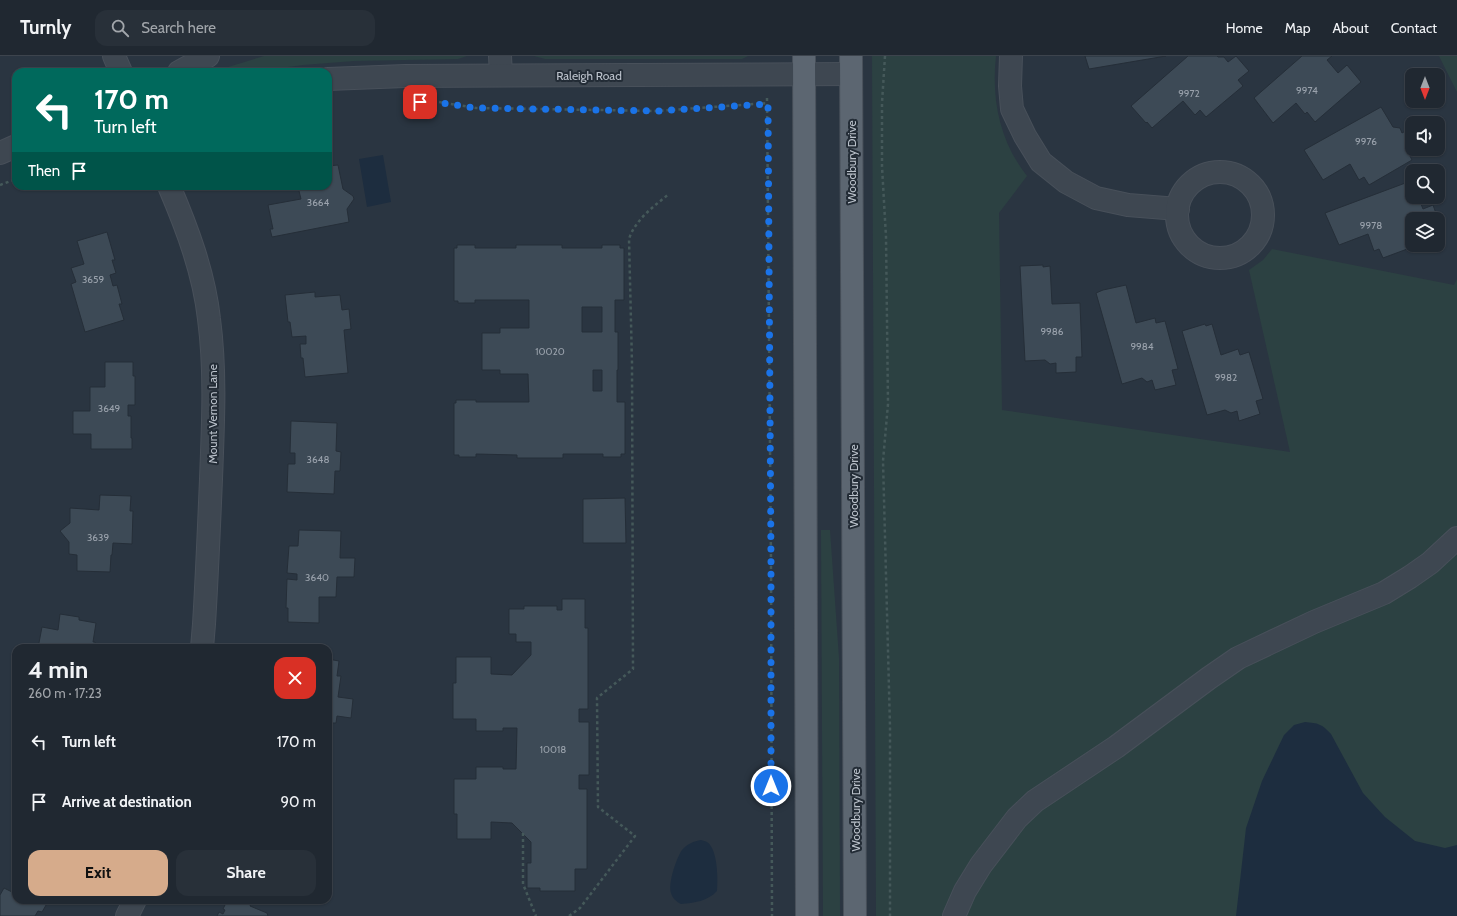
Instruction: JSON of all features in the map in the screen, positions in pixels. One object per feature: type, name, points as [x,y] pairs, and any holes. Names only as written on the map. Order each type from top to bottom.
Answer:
[{"type":"main road","points":[[804,65],[807,916]]},
{"type":"main road","name":"Woodbury Drive","points":[[851,65],[855,916]]},
{"type":"street","points":[[114,56],[119,68]]},
{"type":"street","points":[[186,68],[208,56]]},
{"type":"street","points":[[1011,56],[1010,86],[1012,109],[1025,136],[1041,162],[1066,182],[1096,198],[1128,206],[1178,209]]},
{"type":"street","name":"Raleigh Road","points":[[332,79],[405,76],[500,66],[767,74],[804,65],[851,65]]},
{"type":"street","points":[[0,153],[12,148]]},
{"type":"street","name":"Mount Vernon Lane","points":[[171,190],[185,222],[200,269],[209,318],[213,375],[213,442],[202,644]]},
{"type":"street","points":[[954,916],[964,891],[981,864],[1017,818],[1036,801],[1116,747],[1208,678],[1238,658],[1314,622],[1384,593],[1425,566],[1457,538]]},
{"type":"street","points":[[127,916],[133,904]]},
{"type":"path","points":[[884,56],[882,166],[886,237],[888,404],[883,461],[890,727],[890,916]]},
{"type":"path","points":[[767,74],[772,916]]},
{"type":"path","points":[[435,102],[476,108],[657,111],[768,104]]},
{"type":"path","points":[[0,185],[12,180]]},
{"type":"path","points":[[569,916],[580,908],[635,836],[598,807],[597,698],[633,669],[632,363],[629,239],[639,222],[668,194]]},
{"type":"path","points":[[523,834],[523,884],[536,916]]},
{"type":"green space","points":[[264,56],[467,56],[458,59],[354,61],[282,68],[225,68]]},
{"type":"green space","points":[[534,56],[748,56],[742,59],[545,59]]},
{"type":"green space","points":[[872,56],[996,56],[996,104],[1004,134],[1010,149],[1027,176],[999,213],[1002,410],[1290,452],[1249,270],[1263,260],[1272,249],[1454,285],[1457,279],[1457,916],[876,916]]},
{"type":"green space","points":[[1439,56],[1457,56],[1457,92]]},
{"type":"green space","points":[[821,530],[830,530],[839,658],[840,916],[823,916]]},
{"type":"water","points":[[383,155],[391,202],[367,207],[359,159]]},
{"type":"water","points":[[1305,722],[1320,725],[1331,734],[1363,793],[1385,817],[1415,841],[1445,848],[1457,845],[1457,916],[1236,916],[1246,828],[1262,781],[1284,735],[1294,725]]},
{"type":"water","points":[[701,840],[707,842],[713,851],[716,865],[717,891],[705,899],[681,904],[672,897],[670,889],[673,871],[682,850],[691,843]]},
{"type":"building","points":[[1085,56],[1166,56],[1089,69]]},
{"type":"building","points":[[1188,56],[1224,57],[1228,62],[1236,56],[1249,71],[1238,80],[1243,86],[1206,117],[1200,110],[1195,115],[1183,101],[1152,128],[1131,106]]},
{"type":"building","points":[[1302,56],[1332,56],[1327,60],[1338,73],[1347,65],[1361,82],[1315,122],[1307,112],[1305,114],[1296,103],[1273,123],[1254,98]]},
{"type":"building","points":[[1381,107],[1393,127],[1400,128],[1402,133],[1405,131],[1405,156],[1410,156],[1412,160],[1369,185],[1364,177],[1359,180],[1350,164],[1323,180],[1304,150]]},
{"type":"building","points":[[338,165],[343,189],[353,196],[354,199],[347,209],[349,222],[272,237],[270,229],[273,229],[268,205],[301,199],[299,190],[332,190],[332,166]]},
{"type":"building","points":[[1405,183],[1405,204],[1421,204],[1423,209],[1433,205],[1436,212],[1405,212],[1405,250],[1383,258],[1379,249],[1374,251],[1368,234],[1339,245],[1325,213]]},
{"type":"building","points":[[107,232],[115,260],[112,260],[116,273],[110,275],[113,286],[117,285],[122,304],[119,304],[124,320],[85,332],[71,284],[76,282],[71,268],[84,264],[77,241]]},
{"type":"building","points":[[457,245],[475,245],[475,248],[516,248],[516,245],[562,245],[562,248],[602,248],[602,245],[620,245],[620,248],[624,248],[624,300],[615,300],[615,332],[618,332],[617,402],[625,402],[625,454],[621,454],[621,457],[603,457],[603,454],[563,454],[563,458],[517,458],[517,455],[476,454],[476,457],[459,457],[459,455],[454,455],[454,403],[456,403],[456,400],[476,400],[476,402],[529,402],[528,374],[500,374],[500,370],[482,370],[482,333],[500,333],[500,328],[529,328],[529,300],[475,300],[475,303],[458,303],[458,301],[454,301],[454,248],[457,248]],"holes":[[[582,307],[602,307],[602,332],[582,332]],[[593,370],[602,370],[602,391],[593,391]]]},
{"type":"building","points":[[1043,265],[1043,267],[1050,266],[1052,304],[1080,303],[1082,357],[1076,357],[1076,372],[1056,373],[1056,363],[1050,364],[1045,360],[1025,361],[1020,266]]},
{"type":"building","points":[[1126,285],[1136,323],[1155,318],[1156,323],[1165,321],[1178,369],[1172,370],[1176,385],[1155,390],[1152,380],[1147,382],[1142,378],[1122,384],[1096,293]]},
{"type":"building","points":[[315,292],[315,297],[340,295],[342,310],[349,309],[351,329],[344,330],[348,373],[305,377],[300,344],[306,344],[306,336],[292,337],[290,322],[288,322],[285,295]]},
{"type":"building","points":[[1205,324],[1206,326],[1212,324],[1221,355],[1238,349],[1240,355],[1249,352],[1263,399],[1256,401],[1260,414],[1239,421],[1237,411],[1231,413],[1225,410],[1207,415],[1182,331]]},
{"type":"building","points":[[105,362],[133,362],[133,376],[135,376],[135,405],[128,405],[128,416],[131,416],[132,449],[91,449],[91,434],[73,434],[73,411],[90,411],[90,387],[105,387]]},
{"type":"building","points":[[291,421],[337,423],[336,451],[341,452],[340,471],[335,471],[334,494],[287,492],[288,464],[295,464],[295,453],[290,453]]},
{"type":"building","points":[[100,495],[131,496],[130,511],[133,511],[132,544],[113,543],[110,572],[77,571],[77,555],[69,554],[69,542],[60,531],[70,523],[70,508],[99,510]]},
{"type":"building","points":[[625,498],[626,543],[583,543],[583,499]]},
{"type":"building","points":[[299,530],[341,531],[340,558],[355,558],[354,577],[337,577],[336,597],[319,597],[319,623],[288,622],[288,608],[286,608],[287,579],[297,580],[297,574],[287,573],[289,546],[298,546]]},
{"type":"building","points":[[562,599],[585,599],[585,628],[588,628],[588,709],[579,709],[579,722],[589,722],[589,775],[579,775],[579,789],[587,789],[587,869],[575,869],[575,891],[540,891],[540,888],[527,888],[527,863],[531,863],[531,842],[512,823],[491,822],[491,839],[457,839],[457,814],[454,814],[454,779],[476,779],[476,767],[503,767],[503,769],[516,769],[517,728],[503,728],[503,731],[476,731],[476,719],[453,719],[453,683],[456,683],[456,657],[491,657],[491,674],[512,675],[531,655],[531,642],[516,642],[516,634],[509,634],[509,609],[524,609],[524,606],[557,606],[557,610],[562,610]]},
{"type":"building","points":[[60,614],[79,617],[79,620],[96,623],[93,642],[95,642],[95,644],[39,644],[42,627],[58,630]]},
{"type":"building","points":[[332,660],[339,661],[337,676],[341,676],[338,697],[353,699],[351,718],[337,716],[336,723],[332,723]]},
{"type":"building","points":[[4,888],[12,892],[12,904],[47,904],[42,912],[38,911],[35,916],[0,916],[0,895]]},
{"type":"building","points":[[223,904],[251,904],[250,906],[267,913],[268,916],[217,916],[219,912],[223,914],[225,905]]},
{"type":"route","points":[[420,102],[435,102],[476,108],[657,111],[768,104],[771,786]]}]
